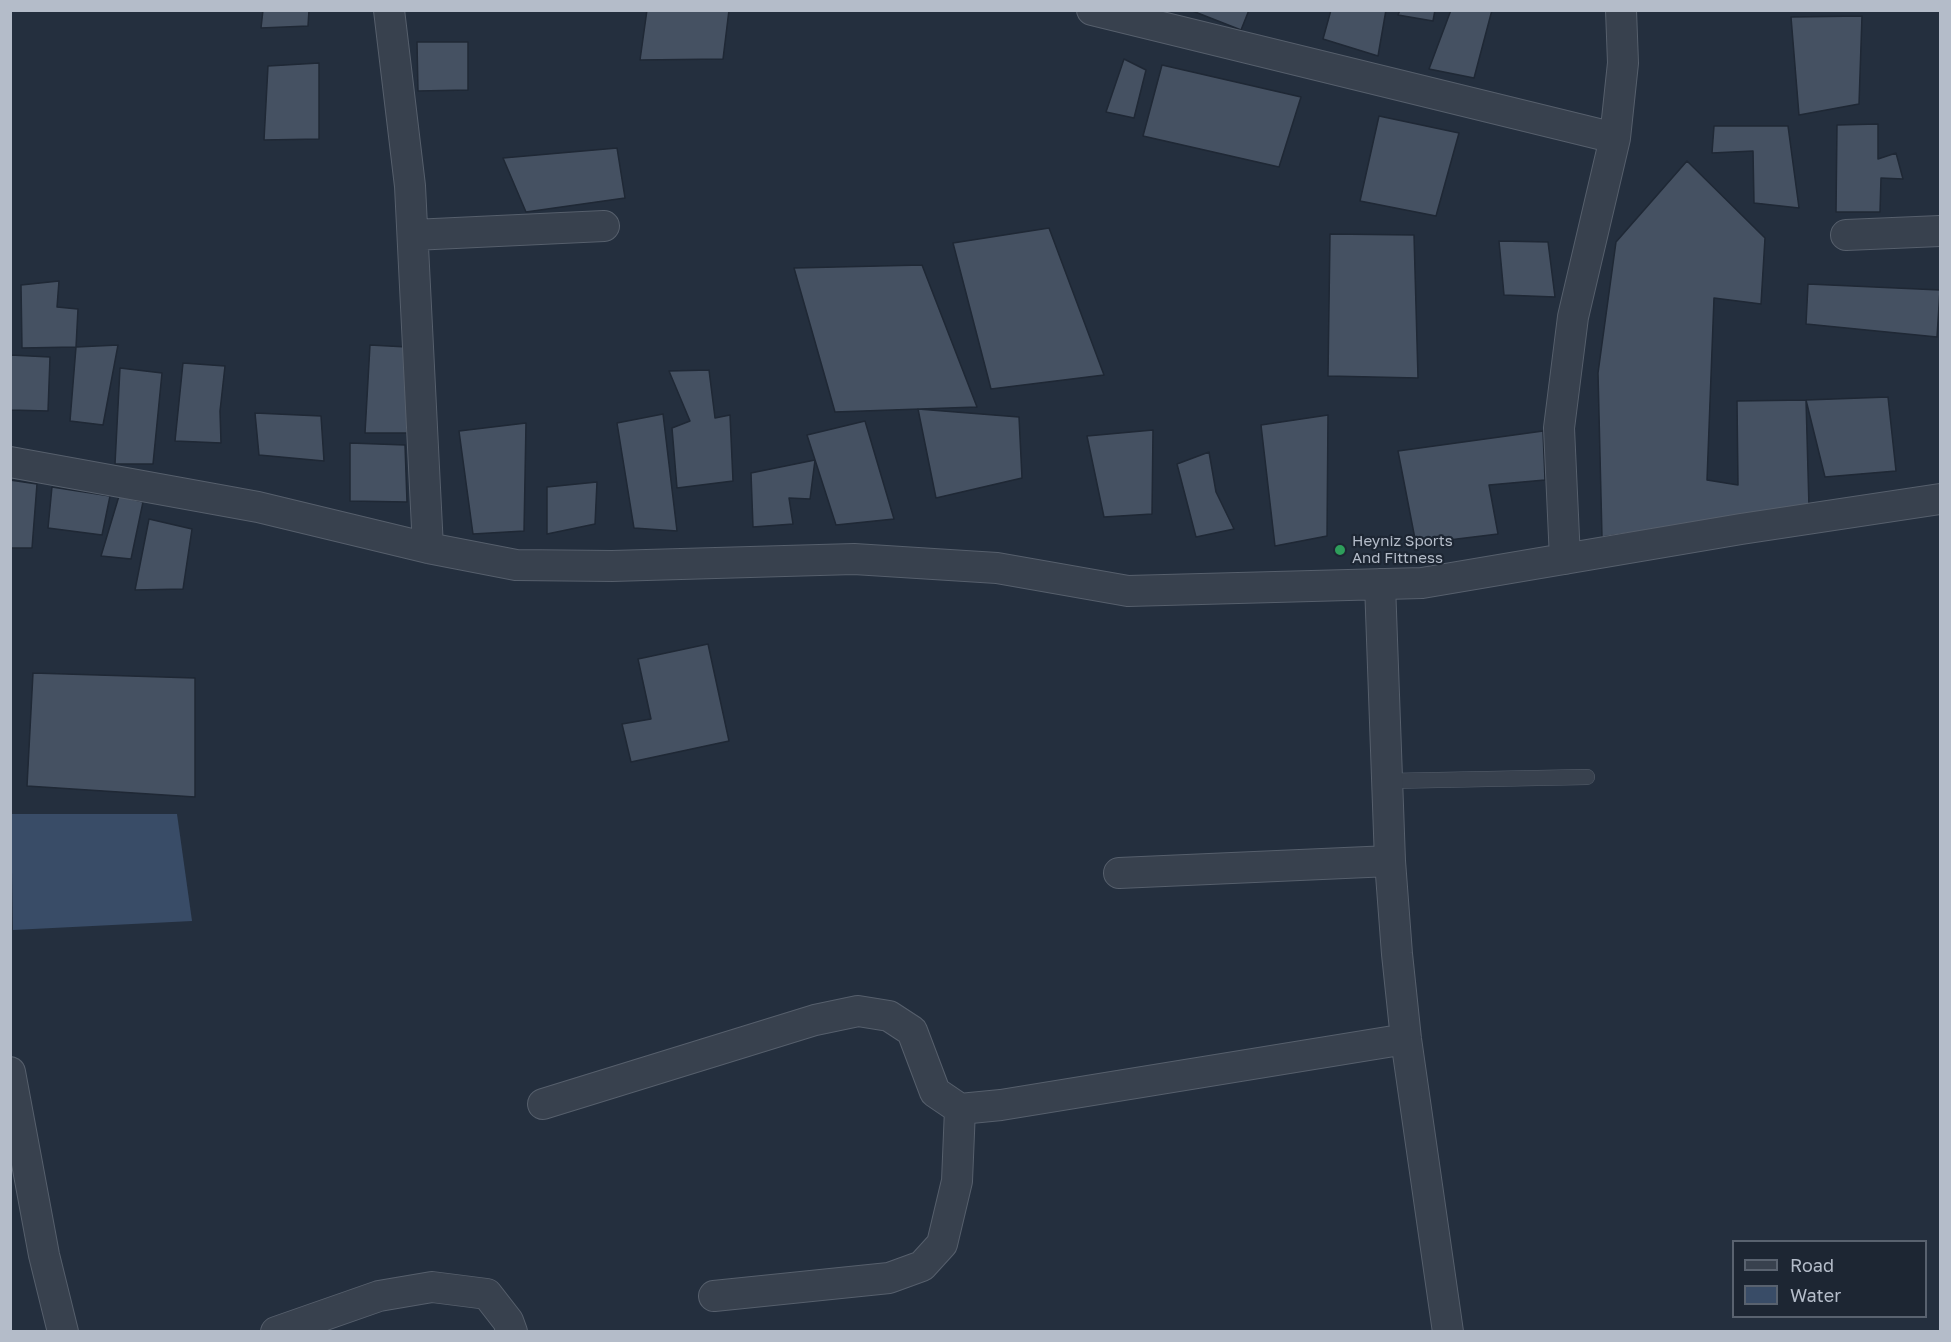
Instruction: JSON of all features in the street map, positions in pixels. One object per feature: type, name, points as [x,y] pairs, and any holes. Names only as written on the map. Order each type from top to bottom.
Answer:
[{"type":"street","points":[[389,10],[410,186],[428,548]]},
{"type":"street","points":[[1092,10],[1615,138]]},
{"type":"street","points":[[1565,559],[1558,428],[1573,317],[1615,138],[1623,63],[1621,10]]},
{"type":"street","points":[[413,235],[604,226]]},
{"type":"street","points":[[1846,235],[1941,231]]},
{"type":"street","points":[[10,462],[258,507],[428,548],[516,565],[612,566],[854,559],[997,568],[1128,591],[1422,583],[1741,529],[1941,499]]},
{"type":"street","points":[[1380,584],[1390,861],[1406,1039],[1448,1332]]},
{"type":"street","points":[[1119,873],[1390,861]]},
{"type":"street","points":[[543,1104],[815,1020],[858,1011],[889,1016],[912,1031],[935,1092],[960,1109],[1001,1105],[1406,1039]]},
{"type":"street","points":[[10,1072],[45,1255],[63,1332]]},
{"type":"street","points":[[714,1296],[889,1278],[922,1266],[942,1244],[945,1234],[957,1181],[960,1109]]},
{"type":"street","points":[[276,1332],[379,1296],[432,1287],[487,1294],[508,1321],[512,1332]]},
{"type":"lane","points":[[1388,781],[1587,777]]},
{"type":"water","points":[[11,814],[177,814],[192,921],[13,930]]},
{"type":"building","points":[[263,10],[309,10],[308,26],[261,28]]},
{"type":"building","points":[[647,10],[729,10],[723,59],[640,60]]},
{"type":"building","points":[[1190,10],[1249,10],[1241,30]]},
{"type":"building","points":[[1331,10],[1386,10],[1378,56],[1323,39]]},
{"type":"building","points":[[1400,10],[1435,10],[1433,21],[1398,15]]},
{"type":"building","points":[[1451,10],[1492,10],[1474,78],[1429,69]]},
{"type":"building","points":[[1862,16],[1859,104],[1799,115],[1791,17]]},
{"type":"building","points":[[417,42],[468,42],[468,90],[418,91]]},
{"type":"building","points":[[1124,59],[1146,70],[1134,118],[1106,112]]},
{"type":"building","points":[[319,63],[319,139],[264,140],[268,66]]},
{"type":"building","points":[[1162,65],[1301,97],[1279,167],[1143,136]]},
{"type":"building","points":[[1379,116],[1459,133],[1436,216],[1360,201]]},
{"type":"building","points":[[1878,124],[1878,159],[1896,153],[1903,179],[1881,178],[1880,212],[1836,212],[1837,125]]},
{"type":"building","points":[[1714,126],[1788,126],[1799,208],[1754,203],[1753,151],[1712,153]]},
{"type":"building","points":[[617,148],[625,198],[526,212],[503,158]]},
{"type":"building","points":[[1687,161],[1765,238],[1761,304],[1714,298],[1707,480],[1738,485],[1737,401],[1806,400],[1809,507],[1602,537],[1598,373],[1616,242]]},
{"type":"building","points":[[1049,228],[1104,375],[991,389],[953,243]]},
{"type":"building","points":[[1330,234],[1414,235],[1418,378],[1328,376]]},
{"type":"building","points":[[1499,241],[1548,242],[1555,297],[1504,295]]},
{"type":"building","points":[[922,265],[977,407],[835,412],[794,268]]},
{"type":"building","points":[[59,281],[57,307],[78,309],[76,347],[22,348],[21,285]]},
{"type":"building","points":[[1808,284],[1940,290],[1937,337],[1806,324]]},
{"type":"building","points":[[118,345],[103,425],[70,421],[76,347]]},
{"type":"building","points":[[370,345],[407,347],[407,433],[365,433]]},
{"type":"building","points":[[10,355],[50,357],[48,411],[10,410]]},
{"type":"building","points":[[183,363],[225,366],[220,411],[221,443],[175,441]]},
{"type":"building","points":[[120,368],[162,373],[153,464],[115,464]]},
{"type":"building","points":[[709,370],[715,418],[730,415],[733,481],[677,488],[672,428],[690,421],[669,371]]},
{"type":"building","points":[[1888,397],[1896,471],[1825,477],[1806,400]]},
{"type":"building","points":[[918,409],[1019,417],[1022,478],[936,498]]},
{"type":"building","points":[[255,413],[321,416],[324,461],[259,455]]},
{"type":"building","points":[[663,414],[677,531],[634,528],[617,423]]},
{"type":"building","points":[[1328,415],[1327,536],[1275,546],[1261,425]]},
{"type":"building","points":[[865,421],[894,519],[836,525],[807,435]]},
{"type":"building","points":[[526,423],[524,531],[473,534],[459,431]]},
{"type":"building","points":[[1153,430],[1152,514],[1104,517],[1087,436]]},
{"type":"building","points":[[1543,431],[1545,480],[1489,485],[1498,534],[1416,544],[1398,451]]},
{"type":"building","points":[[350,443],[405,445],[407,502],[350,501]]},
{"type":"building","points":[[1209,452],[1216,492],[1234,529],[1196,537],[1177,464]]},
{"type":"building","points":[[815,460],[810,499],[789,498],[793,524],[753,527],[751,473]]},
{"type":"building","points":[[10,480],[37,484],[32,548],[10,548]]},
{"type":"building","points":[[597,482],[595,524],[547,534],[547,487]]},
{"type":"building","points":[[52,487],[110,496],[102,535],[48,528]]},
{"type":"building","points":[[119,496],[143,502],[131,559],[101,556]]},
{"type":"building","points":[[149,519],[192,529],[183,589],[135,590]]},
{"type":"building","points":[[708,644],[729,741],[631,762],[622,724],[651,719],[638,659]]},
{"type":"building","points":[[33,673],[195,678],[195,797],[27,786]]},
{"type":"place","name":"Heyniz Sports And Fittness","points":[[1340,550]]}]
